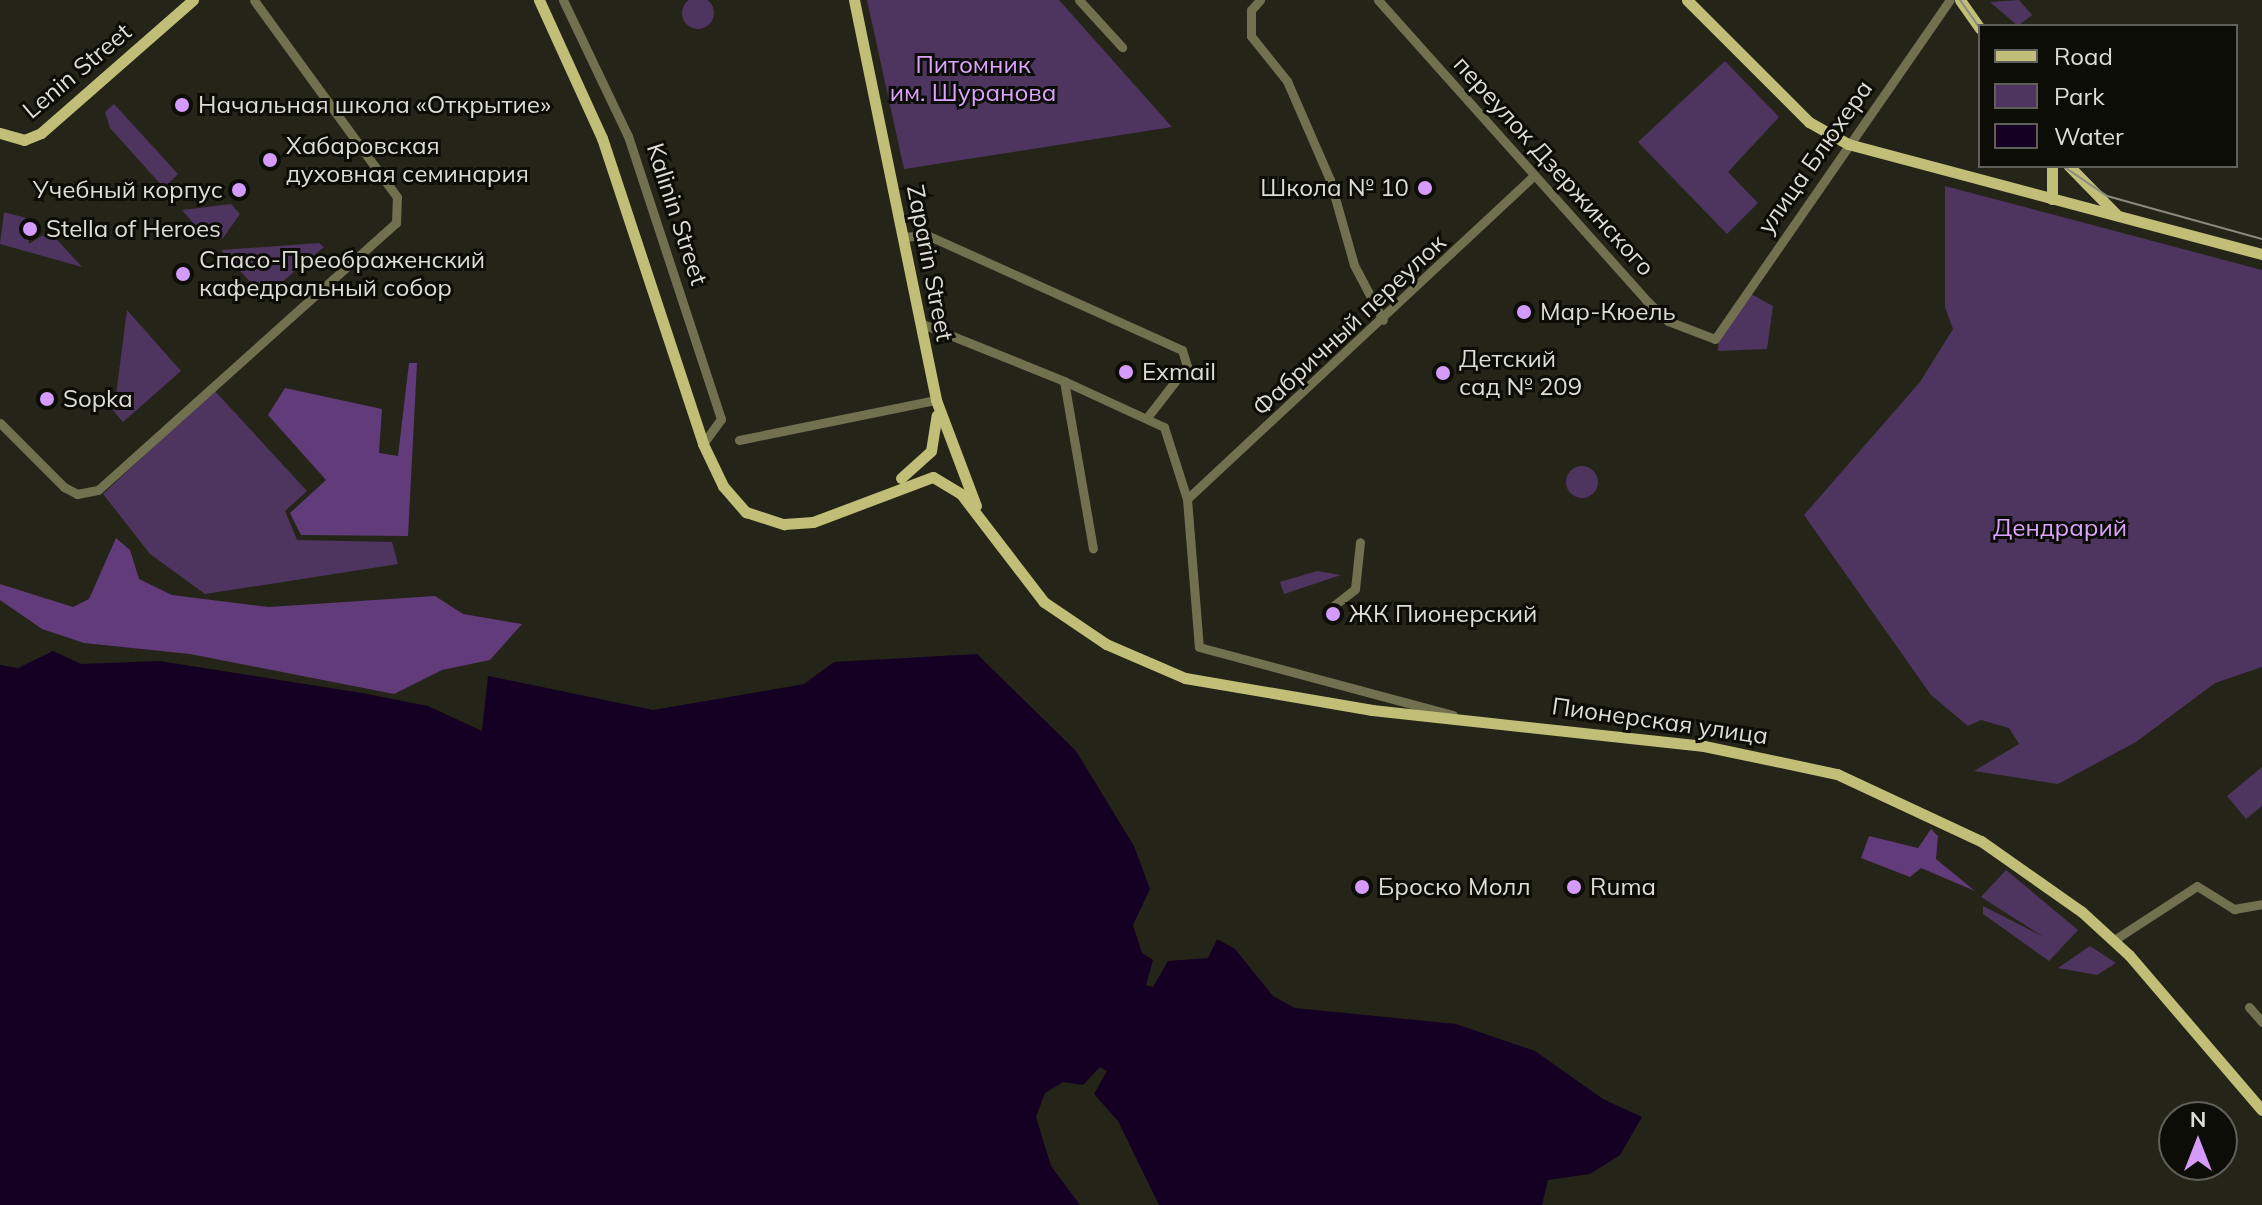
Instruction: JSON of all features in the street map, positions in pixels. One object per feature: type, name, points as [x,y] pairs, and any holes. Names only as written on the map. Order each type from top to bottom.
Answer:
[{"type":"main road","name":"Lenin Street","points":[[0,133],[24,140],[193,0]]},
{"type":"main road","name":"Kalinin Street","points":[[539,0],[602,138],[703,444],[723,486],[763,520],[813,522],[869,498]]},
{"type":"main road","name":"Zaparin Street","points":[[854,0],[936,400],[986,528]]},
{"type":"main road","points":[[1687,0],[1809,122],[1848,144],[2262,254]]},
{"type":"main road","points":[[1960,0],[1978,26]]},
{"type":"main road","points":[[2052,168],[2052,199]]},
{"type":"main road","points":[[2071,168],[2118,215]]},
{"type":"main road","points":[[869,498],[931,451],[936,400]]},
{"type":"main road","name":"Пионерская улица","points":[[869,498],[933,477],[950,481],[1044,602],[1141,664],[1225,688],[1372,710],[1464,717],[1728,750],[1837,774],[1981,841],[2114,940],[2262,1110]]},
{"type":"street","points":[[0,423],[64,487],[77,494],[98,490],[392,230],[397,197],[254,0]]},
{"type":"street","name":"Kalinin Street","points":[[563,0],[628,136],[721,419],[703,444]]},
{"type":"street","points":[[1079,0],[1122,47]]},
{"type":"street","points":[[1260,0],[1251,10],[1251,36],[1287,81],[1330,180],[1354,265],[1383,320]]},
{"type":"street","name":"переулок Дзержинского","points":[[1378,0],[1668,321],[1715,339]]},
{"type":"street","name":"улица Блюхера","points":[[1715,339],[1950,0]]},
{"type":"street","name":"Фабричный переулок","points":[[1187,499],[1383,320],[1535,175]]},
{"type":"street","points":[[903,237],[927,235],[1182,350],[1187,366],[1149,415]]},
{"type":"street","points":[[920,323],[1149,415],[1173,445],[1187,499],[1199,647],[1464,717]]},
{"type":"street","points":[[1064,381],[1093,549]]},
{"type":"street","points":[[739,440],[936,400]]},
{"type":"street","points":[[1332,607],[1355,589],[1360,542]]},
{"type":"street","points":[[2114,940],[2197,886],[2234,909],[2262,904]]},
{"type":"street","points":[[2249,1007],[2262,1022]]},
{"type":"green space","points":[[691,-1],[705,-1],[713,7],[713,19],[704,28],[692,28],[683,19],[683,7]]},
{"type":"green space","name":"Питомник им. Шуранова","points":[[867,0],[1059,0],[1172,127],[904,169]]},
{"type":"green space","points":[[2019,0],[2032,15],[2016,24],[1990,2]]},
{"type":"green space","points":[[1725,61],[1779,117],[1728,172],[1758,203],[1727,234],[1638,142]]},
{"type":"green space","points":[[114,104],[178,174],[164,188],[110,128],[105,112]]},
{"type":"green space","name":"Дендрарий","points":[[1945,186],[2262,270],[2262,667],[2215,683],[2136,742],[2058,784],[1974,771],[2019,744],[2009,728],[1981,720],[1968,726],[1931,695],[1804,515],[1920,382],[1953,329],[1945,307]]},
{"type":"green space","points":[[231,204],[240,214],[223,238],[200,231],[182,210]]},
{"type":"green space","points":[[4,212],[26,218],[29,244],[49,231],[82,267],[0,244]]},
{"type":"green space","points":[[319,243],[324,247],[264,297],[221,250]]},
{"type":"green space","points":[[1749,293],[1773,306],[1767,349],[1718,351],[1719,336]]},
{"type":"green space","points":[[127,310],[181,371],[123,422],[107,403],[116,395]]},
{"type":"green space","points":[[214,390],[307,491],[285,511],[297,540],[392,542],[398,564],[205,594],[150,554],[103,494]]},
{"type":"green space","points":[[1582,466],[1593,471],[1598,482],[1593,493],[1582,498],[1571,493],[1566,482],[1571,471]]},
{"type":"green space","points":[[1317,571],[1341,575],[1284,594],[1280,582]]},
{"type":"green space","points":[[2262,767],[2262,806],[2246,819],[2227,796]]},
{"type":"green space","points":[[2006,870],[2078,930],[2049,961],[1983,914],[1983,906],[2044,937],[1981,897]]},
{"type":"green space","points":[[2090,946],[2116,963],[2097,975],[2058,968]]},
{"type":"shaded area","points":[[409,363],[417,363],[408,536],[301,535],[290,513],[326,480],[268,415],[285,388],[382,409],[379,453],[398,456]]},
{"type":"shaded area","points":[[116,538],[130,550],[139,579],[172,595],[269,607],[435,596],[463,614],[522,624],[490,660],[442,670],[394,694],[190,654],[84,643],[42,629],[0,600],[0,584],[73,607],[89,599]]},
{"type":"shaded area","points":[[1931,829],[1938,836],[1936,859],[1975,891],[1921,868],[1910,877],[1861,858],[1869,836],[1918,848]]},
{"type":"water","points":[[53,651],[81,664],[160,661],[362,693],[428,706],[482,731],[488,676],[653,710],[804,684],[834,662],[977,654],[1076,751],[1134,846],[1150,889],[1133,925],[1142,953],[1153,960],[1146,985],[1153,987],[1168,961],[1208,958],[1217,939],[1235,949],[1273,996],[1295,1008],[1456,1024],[1535,1051],[1603,1099],[1642,1117],[1620,1155],[1590,1174],[1548,1180],[1542,1205],[1159,1205],[1118,1121],[1094,1094],[1107,1071],[1100,1067],[1083,1085],[1063,1082],[1045,1093],[1036,1117],[1051,1166],[1080,1205],[0,1205],[0,665],[18,668]]},
{"type":"tram line","points":[[1960,0],[1978,26]]},
{"type":"tram line","points":[[2066,168],[2107,196],[2262,239]]},
{"type":"place","name":"Начальная школа «Открытие»","points":[[182,105]]},
{"type":"place","name":"Хабаровская духовная семинария","points":[[270,160]]},
{"type":"place","name":"Школа № 10","points":[[1425,188]]},
{"type":"place","name":"Учебный корпус","points":[[239,190]]},
{"type":"place","name":"Stella of Heroes","points":[[30,229]]},
{"type":"place","name":"Спасо-Преображенский кафедральный собор","points":[[183,274]]},
{"type":"place","name":"Мар-Кюель","points":[[1524,312]]},
{"type":"place","name":"Exmail","points":[[1126,372]]},
{"type":"place","name":"Детский сад № 209","points":[[1443,373]]},
{"type":"place","name":"Sopka","points":[[47,399]]},
{"type":"place","name":"ЖК Пионерский","points":[[1333,614]]},
{"type":"place","name":"Броско Молл","points":[[1362,887]]},
{"type":"place","name":"Ruma","points":[[1574,887]]}]
